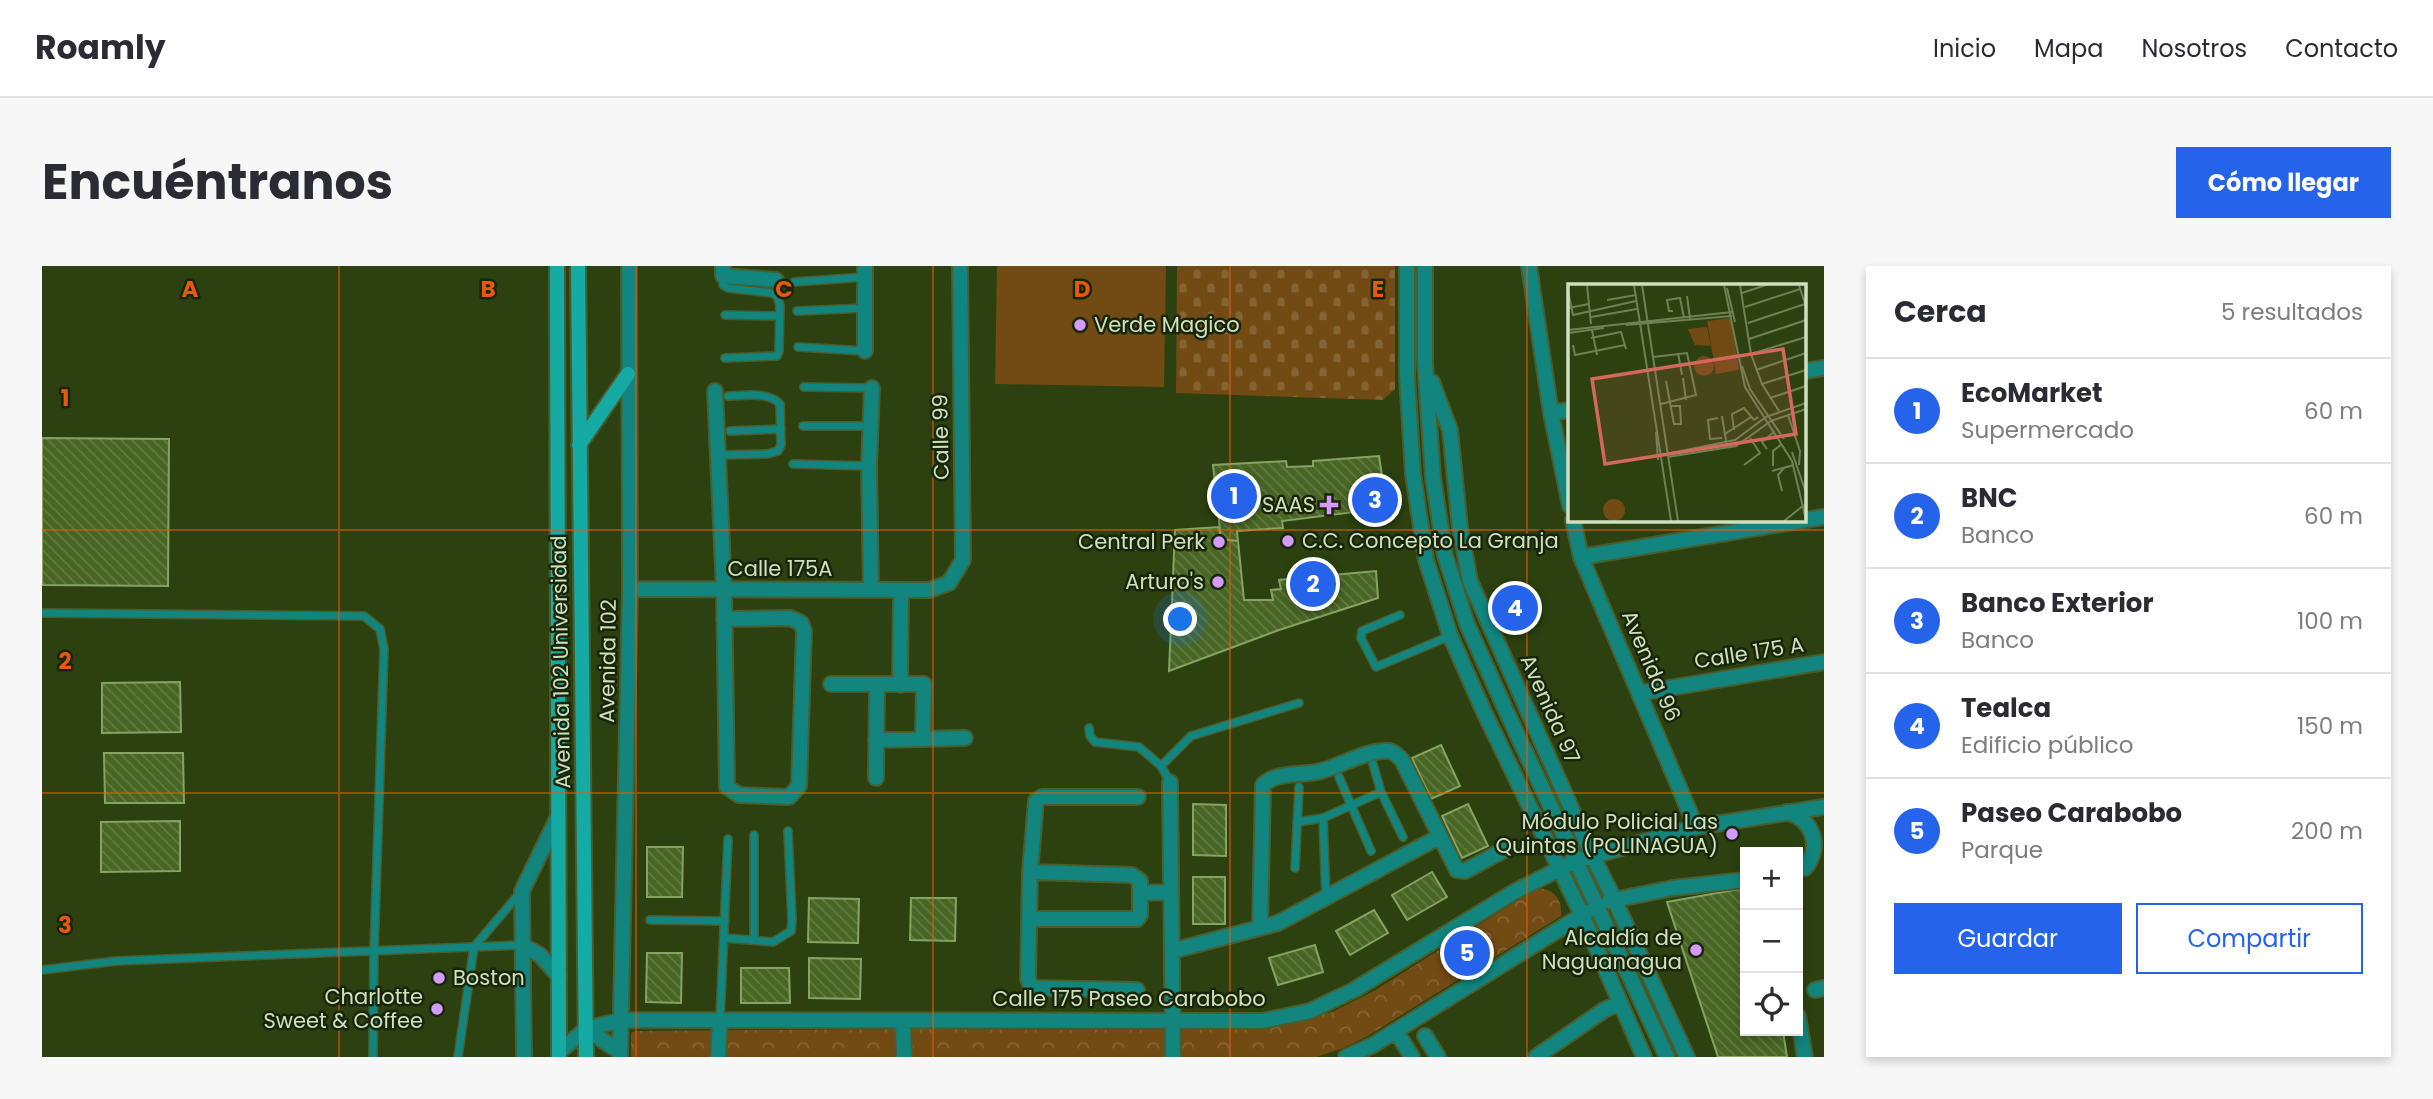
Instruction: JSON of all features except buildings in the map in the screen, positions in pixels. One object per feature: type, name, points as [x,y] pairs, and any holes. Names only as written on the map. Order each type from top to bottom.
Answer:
[{"type":"main road","points":[[557,266],[558,1055]]},
{"type":"main road","name":"Avenida 102 Universidad","points":[[578,266],[586,1057]]},
{"type":"main road","points":[[579,445],[628,374]]},
{"type":"street","name":"Avenida 102","points":[[620,1054],[631,589],[629,266]]},
{"type":"street","name":"Calle 99","points":[[929,590],[949,583],[963,561],[960,266]]},
{"type":"street","points":[[1406,266],[1407,376],[1413,474],[1426,560],[1450,635],[1582,915],[1644,1057]]},
{"type":"street","points":[[1425,266],[1425,363],[1433,478],[1445,555],[1467,624],[1667,1057]]},
{"type":"street","points":[[1531,266],[1551,413],[1568,496]]},
{"type":"street","points":[[723,271],[776,280]]},
{"type":"street","points":[[864,351],[865,272]]},
{"type":"street","name":"Avenida 97","points":[[1425,363],[1450,430],[1460,528],[1470,581],[1592,857],[1687,1057]]},
{"type":"street","points":[[1806,371],[1824,368]]},
{"type":"street","points":[[871,590],[869,466],[872,388]]},
{"type":"street","points":[[722,393],[719,455],[727,787],[739,795],[789,797],[799,786],[804,631],[801,623],[790,618],[723,619]]},
{"type":"street","points":[[1551,413],[1568,410]]},
{"type":"street","points":[[1806,520],[1824,517]]},
{"type":"street","name":"Avenida 96","points":[[1573,522],[1581,557],[1696,827]]},
{"type":"street","points":[[1581,557],[1794,522]]},
{"type":"street","name":"Calle 175A","points":[[631,589],[929,590]]},
{"type":"street","points":[[900,685],[901,590]]},
{"type":"street","name":"Calle 175 A","points":[[1640,693],[1824,662]]},
{"type":"street","points":[[831,684],[925,684],[923,740]]},
{"type":"street","points":[[876,779],[877,684]]},
{"type":"street","points":[[876,740],[965,738]]},
{"type":"street","points":[[1260,928],[1263,785],[1269,779],[1319,772],[1376,751],[1388,750],[1396,753],[1402,760],[1457,870],[1465,870],[1504,850]]},
{"type":"street","points":[[1170,782],[1173,1057]]},
{"type":"street","points":[[1136,990],[1032,988],[1028,979],[1034,805],[1042,797],[1138,797]]},
{"type":"street","name":"Calle 175 Paseo Carabobo","points":[[558,1055],[586,1029],[621,1020],[1262,1021],[1310,1012],[1354,990],[1514,892],[1575,861],[1696,827],[1824,807]]},
{"type":"street","points":[[1787,813],[1800,818],[1819,834],[1815,849],[1803,866]]},
{"type":"street","points":[[524,1057],[522,891],[558,817]]},
{"type":"street","points":[[1172,951],[1278,923],[1439,838]]},
{"type":"street","points":[[1803,869],[1824,866]]},
{"type":"street","points":[[1029,919],[1131,920],[1140,915],[1140,881],[1132,875],[1030,872]]},
{"type":"street","points":[[1346,1057],[1373,1045],[1582,915],[1614,899],[1672,888],[1740,881]]},
{"type":"street","points":[[1140,893],[1171,892]]},
{"type":"street","points":[[522,945],[540,955],[559,976]]},
{"type":"street","points":[[1536,1057],[1604,1010],[1620,1003]]},
{"type":"street","points":[[718,1057],[720,1021]]},
{"type":"street","points":[[903,1021],[904,1057]]},
{"type":"street","points":[[586,1029],[620,1054]]},
{"type":"street","points":[[1396,1031],[1412,1057]]},
{"type":"street","points":[[1425,1036],[1438,1057]]},
{"type":"street","points":[[1801,1036],[1805,1057]]},
{"type":"lane","points":[[723,271],[723,285],[728,288],[772,293],[777,296],[780,316],[779,351],[776,356],[725,358]]},
{"type":"lane","points":[[794,282],[865,272]]},
{"type":"lane","points":[[797,311],[866,308]]},
{"type":"lane","points":[[724,316],[780,316]]},
{"type":"lane","points":[[798,347],[864,351]]},
{"type":"lane","points":[[804,387],[872,388]]},
{"type":"lane","points":[[719,455],[767,454],[778,451],[781,445],[780,404],[775,398],[722,393]]},
{"type":"lane","points":[[803,426],[871,426]]},
{"type":"lane","points":[[730,431],[781,429]]},
{"type":"lane","points":[[793,464],[869,466]]},
{"type":"lane","points":[[42,613],[364,616],[380,629],[384,649],[373,1057]]},
{"type":"lane","points":[[1401,615],[1362,631],[1362,638],[1376,667],[1450,635]]},
{"type":"lane","points":[[1161,766],[1191,736],[1299,703]]},
{"type":"lane","points":[[1089,728],[1094,742],[1139,747],[1161,766],[1170,782]]},
{"type":"lane","points":[[1373,764],[1381,792],[1403,837]]},
{"type":"lane","points":[[1339,777],[1371,851]]},
{"type":"lane","points":[[1295,868],[1299,788]]},
{"type":"lane","points":[[1297,822],[1323,818],[1381,792]]},
{"type":"lane","points":[[1323,818],[1326,898]]},
{"type":"lane","points":[[725,938],[773,942],[791,931],[789,831]]},
{"type":"lane","points":[[754,835],[754,940]]},
{"type":"lane","points":[[720,1021],[728,839]]},
{"type":"lane","points":[[458,1057],[474,947],[522,891]]},
{"type":"lane","points":[[650,920],[725,921]]},
{"type":"lane","points":[[42,970],[116,961],[522,945]]},
{"type":"green space","name":"Verde Magico","points":[[997,266],[1166,266],[1164,387],[995,384]]},
{"type":"green space","points":[[1177,266],[1395,266],[1395,389],[1383,400],[1176,393]]},
{"type":"green space","points":[[1537,888],[1548,890],[1556,896],[1561,916],[1366,1037],[1316,1057],[631,1057],[631,1033],[635,1031],[1139,1030],[1274,1027],[1332,1012],[1374,991]]},
{"type":"place","name":"Verde Magico","points":[[1080,325]]},
{"type":"place","name":"EcoMarket","points":[[1234,496]]},
{"type":"place","name":"Banco Exterior","points":[[1375,500]]},
{"type":"place","name":"SAAS","points":[[1329,505]]},
{"type":"place","name":"C.C. Concepto La Granja","points":[[1288,541]]},
{"type":"place","name":"Central Perk","points":[[1219,542]]},
{"type":"place","name":"Arturo's","points":[[1218,582]]},
{"type":"place","name":"BNC","points":[[1313,584]]},
{"type":"place","name":"Tealca","points":[[1515,608]]},
{"type":"place","name":"Módulo Policial Las Quintas (POLINAGUA)","points":[[1732,834]]},
{"type":"place","name":"Alcaldía de Naguanagua","points":[[1696,950]]},
{"type":"place","name":"Paseo Carabobo","points":[[1467,953]]},
{"type":"place","name":"Boston","points":[[439,978]]},
{"type":"place","name":"Charlotte Sweet & Coffee","points":[[437,1009]]}]
